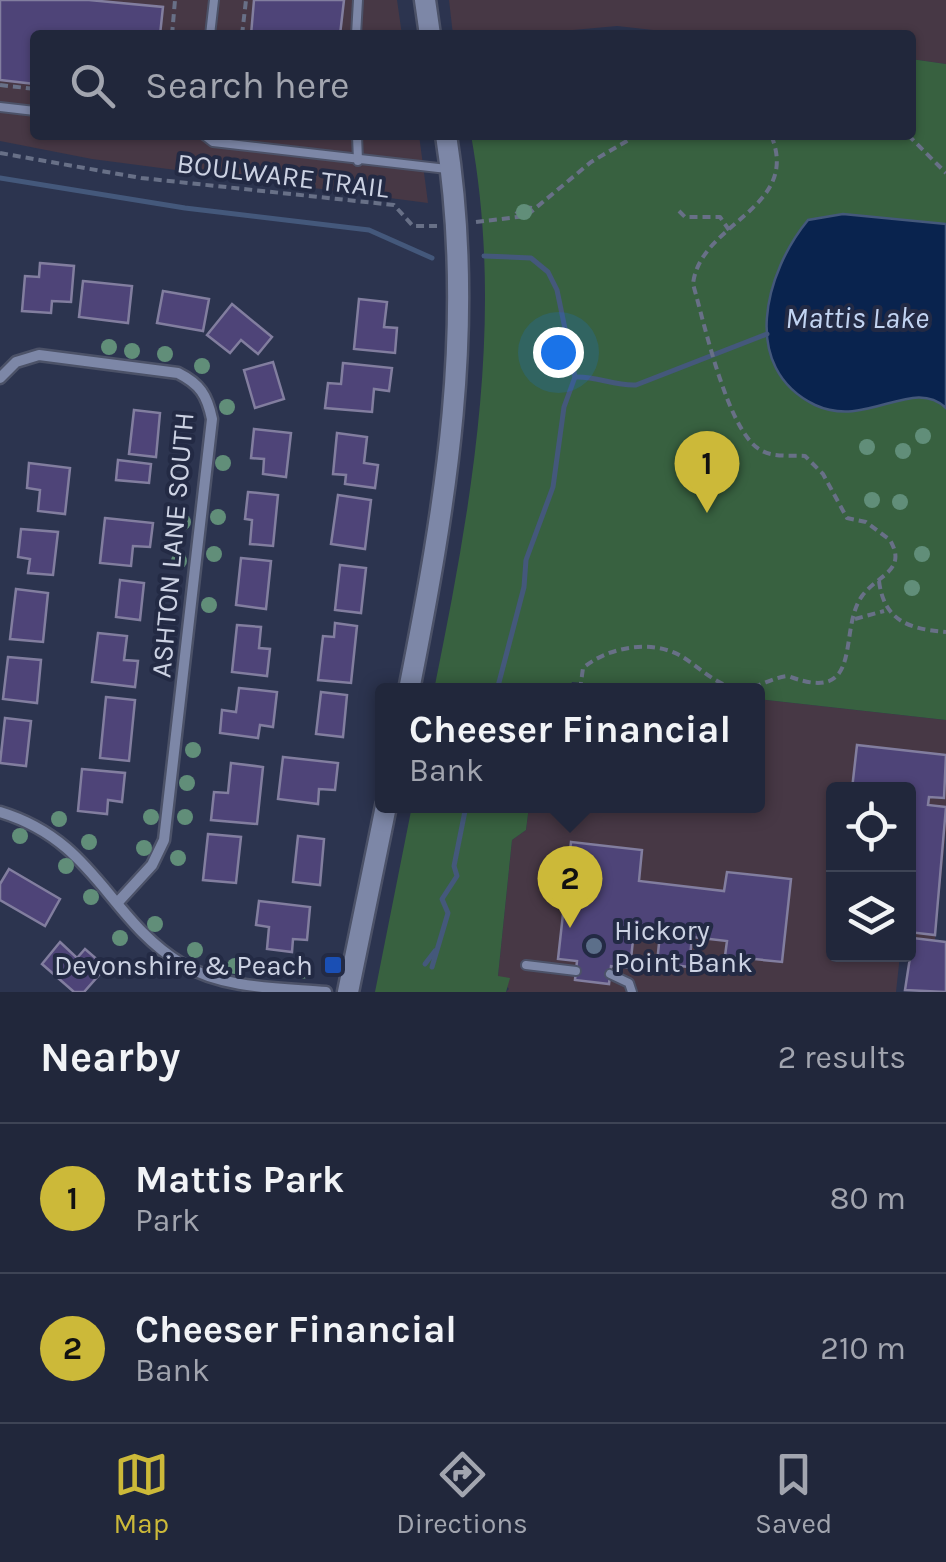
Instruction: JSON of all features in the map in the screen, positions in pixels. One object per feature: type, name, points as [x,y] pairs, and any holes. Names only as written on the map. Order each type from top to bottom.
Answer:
[{"type":"street","points":[[425,0],[429,30]]},
{"type":"street","points":[[410,683],[453,443],[458,280],[447,140]]},
{"type":"street","name":"ASHTON LANE SOUTH","points":[[1,376],[16,362],[39,356],[160,369],[192,380],[208,399],[212,419],[164,840],[152,865],[119,901]]},
{"type":"street","points":[[0,812],[36,826],[73,850],[158,947],[185,966],[213,978],[254,986],[326,992]]},
{"type":"street","points":[[348,992],[385,813]]},
{"type":"lane","points":[[211,30],[214,0]]},
{"type":"lane","points":[[356,30],[358,0]]},
{"type":"lane","points":[[0,107],[30,110]]},
{"type":"lane","points":[[210,140],[451,170]]},
{"type":"lane","points":[[357,140],[358,161]]},
{"type":"lane","points":[[526,965],[576,970]]},
{"type":"lane","points":[[610,974],[629,982],[632,992]]},
{"type":"path","points":[[172,30],[175,0]]},
{"type":"path","points":[[243,30],[246,0]]},
{"type":"path","points":[[0,86],[30,89]]},
{"type":"path","points":[[476,222],[526,216],[591,162],[628,140]]},
{"type":"path","points":[[765,685],[788,676],[802,681],[831,680],[842,672],[862,596],[891,572],[896,561],[890,540],[866,522],[847,518],[823,474],[805,456],[768,454],[747,439],[720,378],[693,284],[694,272],[704,249],[757,208],[773,185],[777,162],[772,140]]},
{"type":"path","points":[[913,140],[946,173]]},
{"type":"path","name":"BOULWARE TRAIL","points":[[0,153],[141,178],[394,204],[413,226],[434,226]]},
{"type":"path","points":[[679,211],[685,217],[720,216],[728,230]]},
{"type":"path","points":[[879,581],[886,610],[914,630],[946,632]]},
{"type":"path","points":[[855,619],[886,610]]},
{"type":"path","points":[[580,683],[580,675],[595,658],[626,647],[675,652],[723,683]]},
{"type":"shaded area","points":[[0,0],[397,0],[401,30],[30,30],[30,140],[420,140],[428,203],[92,159],[0,141]]},
{"type":"shaded area","points":[[449,0],[946,0],[946,64],[916,60],[916,30],[653,30],[617,26],[452,30]]},
{"type":"shaded area","points":[[765,700],[946,720],[946,830],[935,940],[916,939],[916,782],[826,782],[826,962],[899,962],[896,992],[506,992],[509,989],[498,976],[512,840],[526,830],[528,813],[765,813]]},
{"type":"green space","points":[[916,60],[946,64],[946,720],[765,700],[765,683],[435,683],[460,552],[479,414],[485,275],[472,140],[916,140]]},
{"type":"green space","points":[[411,813],[528,813],[526,830],[512,840],[498,976],[510,978],[506,992],[375,992]]},
{"type":"water","name":"Mattis Lake","points":[[843,214],[946,224],[946,408],[919,397],[853,411],[834,411],[815,405],[791,389],[776,368],[768,344],[767,318],[780,266],[808,220]]},
{"type":"building","points":[[0,0],[89,0],[163,7],[161,30],[30,30],[30,83],[0,80]]},
{"type":"building","points":[[254,0],[344,0],[341,30],[251,30]]},
{"type":"building","points":[[40,263],[74,266],[71,302],[52,301],[51,313],[22,311],[25,276],[39,277]]},
{"type":"building","points":[[83,281],[132,286],[128,323],[79,317]]},
{"type":"building","points":[[163,291],[209,299],[203,331],[157,323]]},
{"type":"building","points":[[359,299],[387,302],[384,327],[397,328],[395,353],[354,349]]},
{"type":"building","points":[[232,304],[272,337],[258,354],[241,340],[230,353],[207,335]]},
{"type":"building","points":[[273,362],[284,399],[255,408],[244,370]]},
{"type":"building","points":[[343,363],[392,368],[389,391],[374,389],[372,412],[325,408],[328,383],[341,384]]},
{"type":"building","points":[[134,410],[160,413],[156,457],[129,454]]},
{"type":"building","points":[[254,429],[291,433],[286,477],[263,474],[264,459],[251,458]]},
{"type":"building","points":[[337,433],[367,437],[364,463],[378,465],[375,488],[345,484],[346,475],[333,474]]},
{"type":"building","points":[[118,460],[151,464],[149,483],[116,480]]},
{"type":"building","points":[[29,463],[70,468],[65,514],[38,511],[40,490],[27,488]]},
{"type":"building","points":[[248,492],[278,495],[273,546],[250,544],[252,520],[245,519]]},
{"type":"building","points":[[338,495],[371,500],[365,549],[331,544]]},
{"type":"building","points":[[105,518],[153,523],[150,547],[133,546],[131,566],[100,563]]},
{"type":"building","points":[[21,529],[58,532],[53,575],[28,573],[30,559],[18,557]]},
{"type":"building","points":[[241,558],[271,561],[266,609],[236,605]]},
{"type":"building","points":[[340,565],[366,568],[361,613],[335,610]]},
{"type":"building","points":[[120,580],[144,583],[140,620],[116,617]]},
{"type":"building","points":[[16,589],[48,593],[43,642],[10,639]]},
{"type":"building","points":[[335,623],[357,626],[351,683],[318,680],[323,636],[334,637]]},
{"type":"building","points":[[237,625],[261,627],[259,648],[270,649],[267,676],[232,672]]},
{"type":"building","points":[[98,633],[127,636],[124,660],[138,661],[135,687],[92,682]]},
{"type":"building","points":[[8,657],[41,660],[37,703],[3,699]]},
{"type":"building","points":[[239,688],[277,692],[273,727],[260,725],[258,738],[220,733],[222,710],[236,712]]},
{"type":"building","points":[[321,692],[347,695],[343,737],[316,734]]},
{"type":"building","points":[[106,697],[135,700],[129,761],[100,758]]},
{"type":"building","points":[[5,718],[31,721],[26,766],[0,763]]},
{"type":"building","points":[[857,745],[946,755],[944,798],[929,797],[928,805],[946,807],[935,935],[916,933],[916,782],[853,782]]},
{"type":"building","points":[[283,757],[338,763],[335,790],[319,789],[318,804],[278,799]]},
{"type":"building","points":[[231,763],[263,767],[257,824],[211,820],[214,792],[228,793]]},
{"type":"building","points":[[82,769],[125,773],[122,802],[108,800],[107,814],[78,811]]},
{"type":"building","points":[[208,834],[241,837],[236,883],[203,880]]},
{"type":"building","points":[[298,836],[324,839],[320,885],[293,882]]},
{"type":"building","points":[[571,842],[642,850],[639,881],[724,891],[727,872],[791,879],[782,962],[725,956],[727,941],[692,937],[689,967],[657,963],[660,934],[634,931],[630,968],[611,966],[609,984],[575,980],[577,961],[558,959]]},
{"type":"building","points":[[9,869],[60,899],[45,926],[0,900],[0,884]]},
{"type":"building","points":[[259,901],[310,907],[307,940],[293,939],[292,952],[267,949],[269,927],[256,925]]},
{"type":"building","points":[[916,938],[946,942],[946,992],[905,990],[909,962],[916,962]]},
{"type":"building","points":[[60,942],[77,958],[85,949],[106,967],[84,992],[74,992],[42,964]]},
{"type":"waterway","points":[[0,178],[185,208],[369,230],[432,258]]},
{"type":"waterway","points":[[484,256],[531,258],[548,272],[557,290],[575,377],[564,407],[553,487],[526,560],[524,587],[499,683]]},
{"type":"waterway","points":[[575,377],[636,385],[767,334]]},
{"type":"waterway","points":[[432,967],[448,913],[442,899],[457,876],[454,866],[465,813]]},
{"type":"waterway","points":[[425,964],[435,951]]},
{"type":"place","name":"Mattis Park","points":[[707,513]]},
{"type":"place","name":"Cheeser Financial","points":[[570,928]]},
{"type":"place","name":"Hickory Point Bank","points":[[594,946]]},
{"type":"place","name":"Devonshire & Peach","points":[[333,965]]}]
